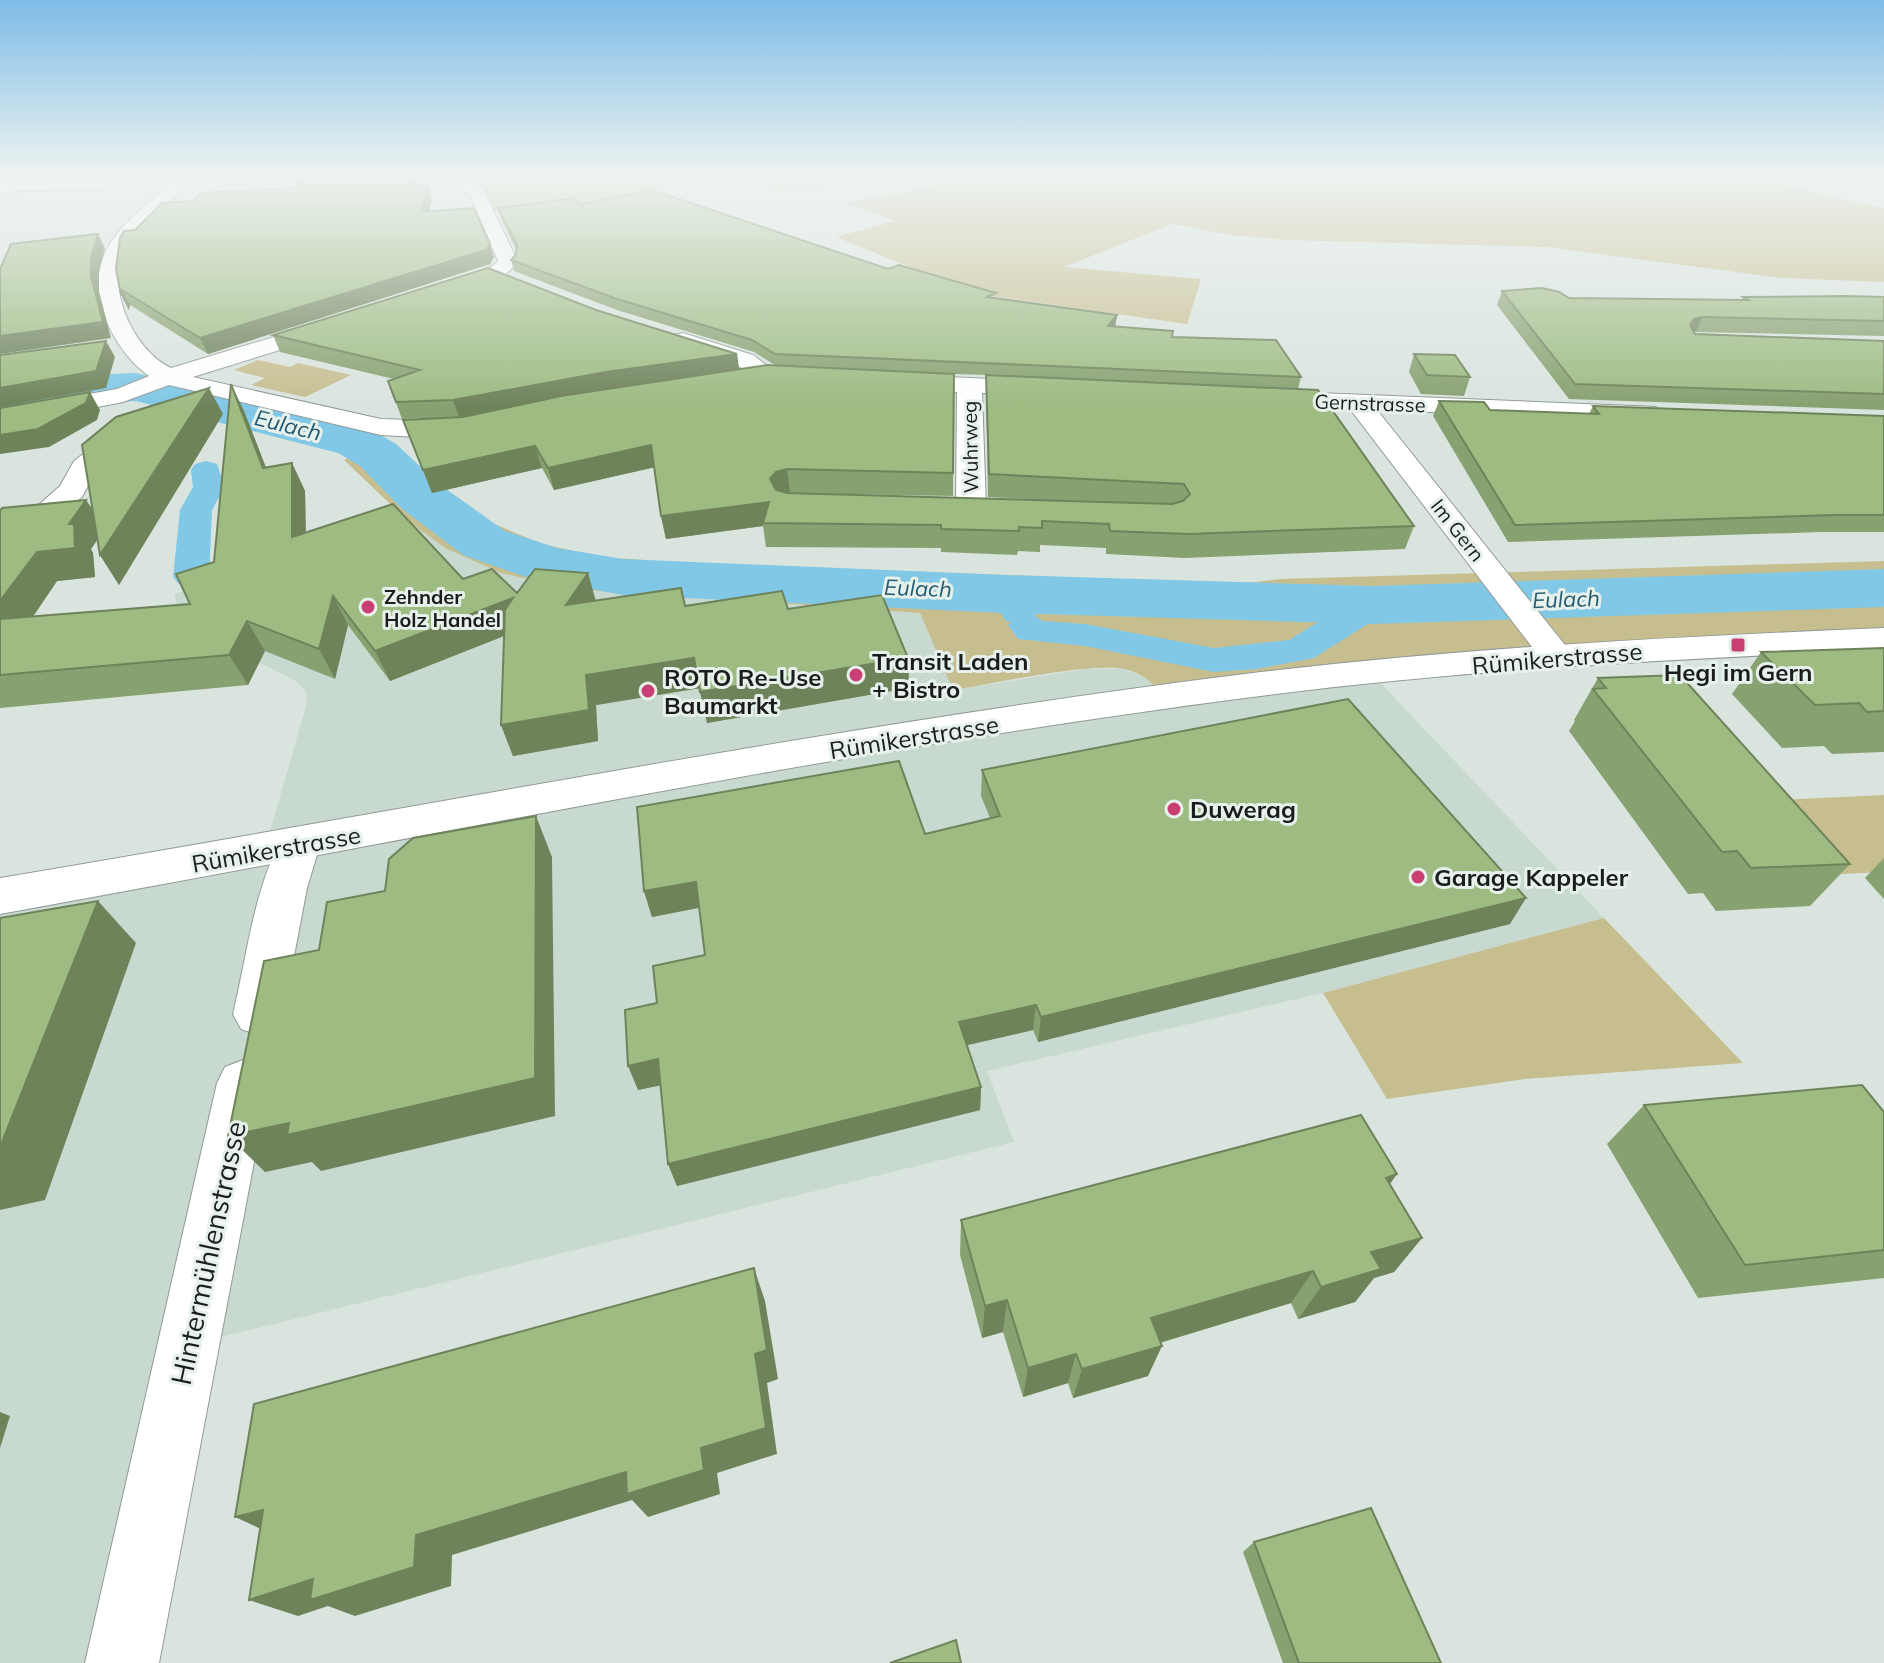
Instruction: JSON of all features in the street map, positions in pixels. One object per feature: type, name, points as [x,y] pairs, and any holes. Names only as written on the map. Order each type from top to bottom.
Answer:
[{"type":"main road","name":"Rümikerstrasse","points":[[0,896],[903,738],[1163,697],[1557,657],[1884,639]]},
{"type":"street","points":[[117,251],[112,258],[116,315],[130,345],[163,379],[382,429],[440,431],[483,425]]},
{"type":"street","points":[[418,298],[505,267],[507,257],[504,251]]},
{"type":"street","points":[[493,273],[516,282]]},
{"type":"street","points":[[0,418],[123,394],[344,322]]},
{"type":"street","points":[[659,333],[745,360],[769,376]]},
{"type":"street","points":[[101,350],[130,345]]},
{"type":"street","points":[[731,384],[769,376],[797,377]]},
{"type":"street","points":[[868,380],[1062,389]]},
{"type":"street","name":"Wuhrweg","points":[[969,385],[971,508]]},
{"type":"street","points":[[40,517],[72,491],[84,467],[136,424],[137,413],[123,394]]},
{"type":"street","name":"Gernstrasse","points":[[1250,398],[1677,413]]},
{"type":"street","name":"Im Gern","points":[[1358,403],[1557,657]]},
{"type":"street","name":"Wuhrweg","points":[[895,506],[1001,509]]},
{"type":"street","name":"Hintermühlenstrasse","points":[[122,1663],[285,888],[299,845]]},
{"type":"shaded area","points":[[870,251],[1105,251],[1064,267],[1201,279],[1187,324],[992,296]]},
{"type":"shaded area","points":[[1573,251],[1884,251],[1884,282],[1782,278]]},
{"type":"shaded area","points":[[258,360],[290,367],[298,363],[351,375],[305,397],[251,385],[265,378],[234,370]]},
{"type":"shaded area","points":[[123,382],[156,382],[383,444],[437,489],[492,523],[542,544],[602,557],[1240,584],[1280,579],[1884,561],[1884,639],[1163,697],[1142,676],[1124,669],[1107,668],[1064,671],[953,690],[920,613],[572,589],[501,573],[445,548],[408,521],[344,460],[356,454],[129,393],[90,393],[0,411],[0,403]]},
{"type":"shaded area","points":[[408,521],[445,548],[572,589],[920,613],[953,690],[1085,669],[1123,669],[1151,680],[1371,673],[1604,918],[1323,993],[987,1071],[1014,1142],[189,1345],[122,1663],[0,1663],[0,896],[264,852],[307,703],[306,691],[296,681],[184,625],[174,594]]},
{"type":"shaded area","points":[[1884,795],[1884,872],[1820,875],[1755,801]]},
{"type":"shaded area","points":[[1604,918],[1743,1063],[1525,1079],[1387,1099],[1323,993]]},
{"type":"building","points":[[8,251],[93,251],[91,276],[103,322],[0,336],[0,269]]},
{"type":"building","points":[[118,251],[484,251],[200,338],[122,290],[121,295],[116,269]]},
{"type":"building","points":[[516,251],[833,251],[888,269],[899,265],[996,293],[987,297],[1117,315],[1108,326],[1173,331],[1172,337],[1276,340],[1301,377],[775,354],[752,340],[614,298],[511,260]]},
{"type":"building","points":[[488,268],[596,310],[737,354],[606,372],[453,400],[396,402],[388,381],[420,370],[273,335]]},
{"type":"building","points":[[1542,288],[1569,298],[1748,300],[1743,297],[1884,297],[1884,321],[1703,317],[1694,319],[1690,325],[1695,334],[1884,341],[1884,394],[1575,384],[1502,291]]},
{"type":"building","points":[[106,341],[96,371],[0,388],[0,355]]},
{"type":"building","points":[[1414,354],[1455,355],[1470,377],[1427,375]]},
{"type":"building","points":[[767,365],[954,374],[953,473],[787,469],[776,472],[770,479],[776,490],[787,493],[1172,504],[1183,501],[1190,494],[1184,484],[989,474],[986,375],[1318,390],[1414,526],[1189,534],[1110,531],[1109,524],[1042,521],[1042,528],[1019,527],[1019,531],[941,529],[941,525],[763,523],[769,502],[661,516],[651,445],[548,468],[535,446],[423,470],[403,420],[463,417],[561,396]]},
{"type":"building","points":[[231,384],[263,468],[292,463],[292,537],[393,504],[463,579],[492,569],[517,593],[535,569],[588,573],[566,605],[681,588],[685,606],[782,591],[788,609],[882,595],[908,658],[700,692],[694,658],[586,675],[589,710],[501,725],[505,610],[513,598],[375,651],[333,596],[319,649],[247,621],[229,655],[0,675],[0,619],[190,604],[176,574],[214,562]]},
{"type":"building","points":[[209,388],[100,555],[82,445],[116,417]]},
{"type":"building","points":[[90,392],[86,403],[38,429],[0,435],[0,408]]},
{"type":"building","points":[[1439,401],[1484,402],[1490,410],[1599,414],[1593,406],[1884,416],[1884,515],[1515,525]]},
{"type":"building","points":[[86,500],[69,524],[74,524],[75,548],[37,552],[0,601],[2,508]]},
{"type":"building","points":[[1884,648],[1884,711],[1867,712],[1859,703],[1815,705],[1761,652]]},
{"type":"building","points":[[1680,675],[1850,864],[1751,868],[1737,851],[1722,852],[1593,689],[1606,688],[1598,678]]},
{"type":"building","points":[[1348,699],[1526,898],[1041,1017],[1036,1005],[959,1022],[981,1087],[668,1164],[658,1059],[628,1066],[625,1010],[657,1003],[653,966],[705,955],[696,882],[644,891],[637,807],[899,761],[925,834],[1000,816],[982,770]]},
{"type":"building","points":[[536,816],[535,1078],[287,1135],[289,1123],[228,1136],[264,961],[319,950],[327,902],[385,891],[389,859],[413,838]]},
{"type":"building","points":[[98,901],[0,1147],[0,918]]},
{"type":"building","points":[[1862,1085],[1884,1112],[1884,1250],[1745,1265],[1644,1105]]},
{"type":"building","points":[[1361,1115],[1397,1174],[1386,1178],[1422,1238],[1371,1252],[1381,1269],[1321,1287],[1313,1271],[1151,1318],[1162,1346],[1082,1369],[1076,1354],[1028,1368],[1007,1300],[985,1306],[961,1220]]},
{"type":"building","points":[[754,1268],[767,1350],[755,1354],[766,1428],[701,1448],[704,1470],[627,1494],[626,1472],[416,1535],[414,1567],[310,1600],[313,1579],[249,1600],[263,1510],[235,1517],[254,1404]]},
{"type":"building","points":[[1371,1508],[1441,1663],[1299,1663],[1254,1542]]},
{"type":"building","points":[[956,1640],[961,1663],[890,1663]]},
{"type":"waterway","name":"Eulach","points":[[0,406],[86,389],[136,387],[356,442],[378,455],[420,496],[484,543],[547,564],[623,577],[1005,594],[1372,605],[1884,588]]},
{"type":"waterway","points":[[191,577],[196,510],[209,487],[206,470]]},
{"type":"waterway","points":[[1005,594],[1019,613]]},
{"type":"waterway","points":[[1027,625],[1031,631],[1085,635],[1214,660],[1300,650],[1372,605]]},
{"type":"place","name":"Zehnder Holz Handel","points":[[368,607]]},
{"type":"place","name":"Hegi im Gern","points":[[1738,645]]},
{"type":"place","name":"Transit Laden + Bistro","points":[[856,675]]},
{"type":"place","name":"ROTO Re-Use Baumarkt","points":[[648,691]]},
{"type":"place","name":"Duwerag","points":[[1174,809]]},
{"type":"place","name":"Garage Kappeler","points":[[1418,877]]}]
